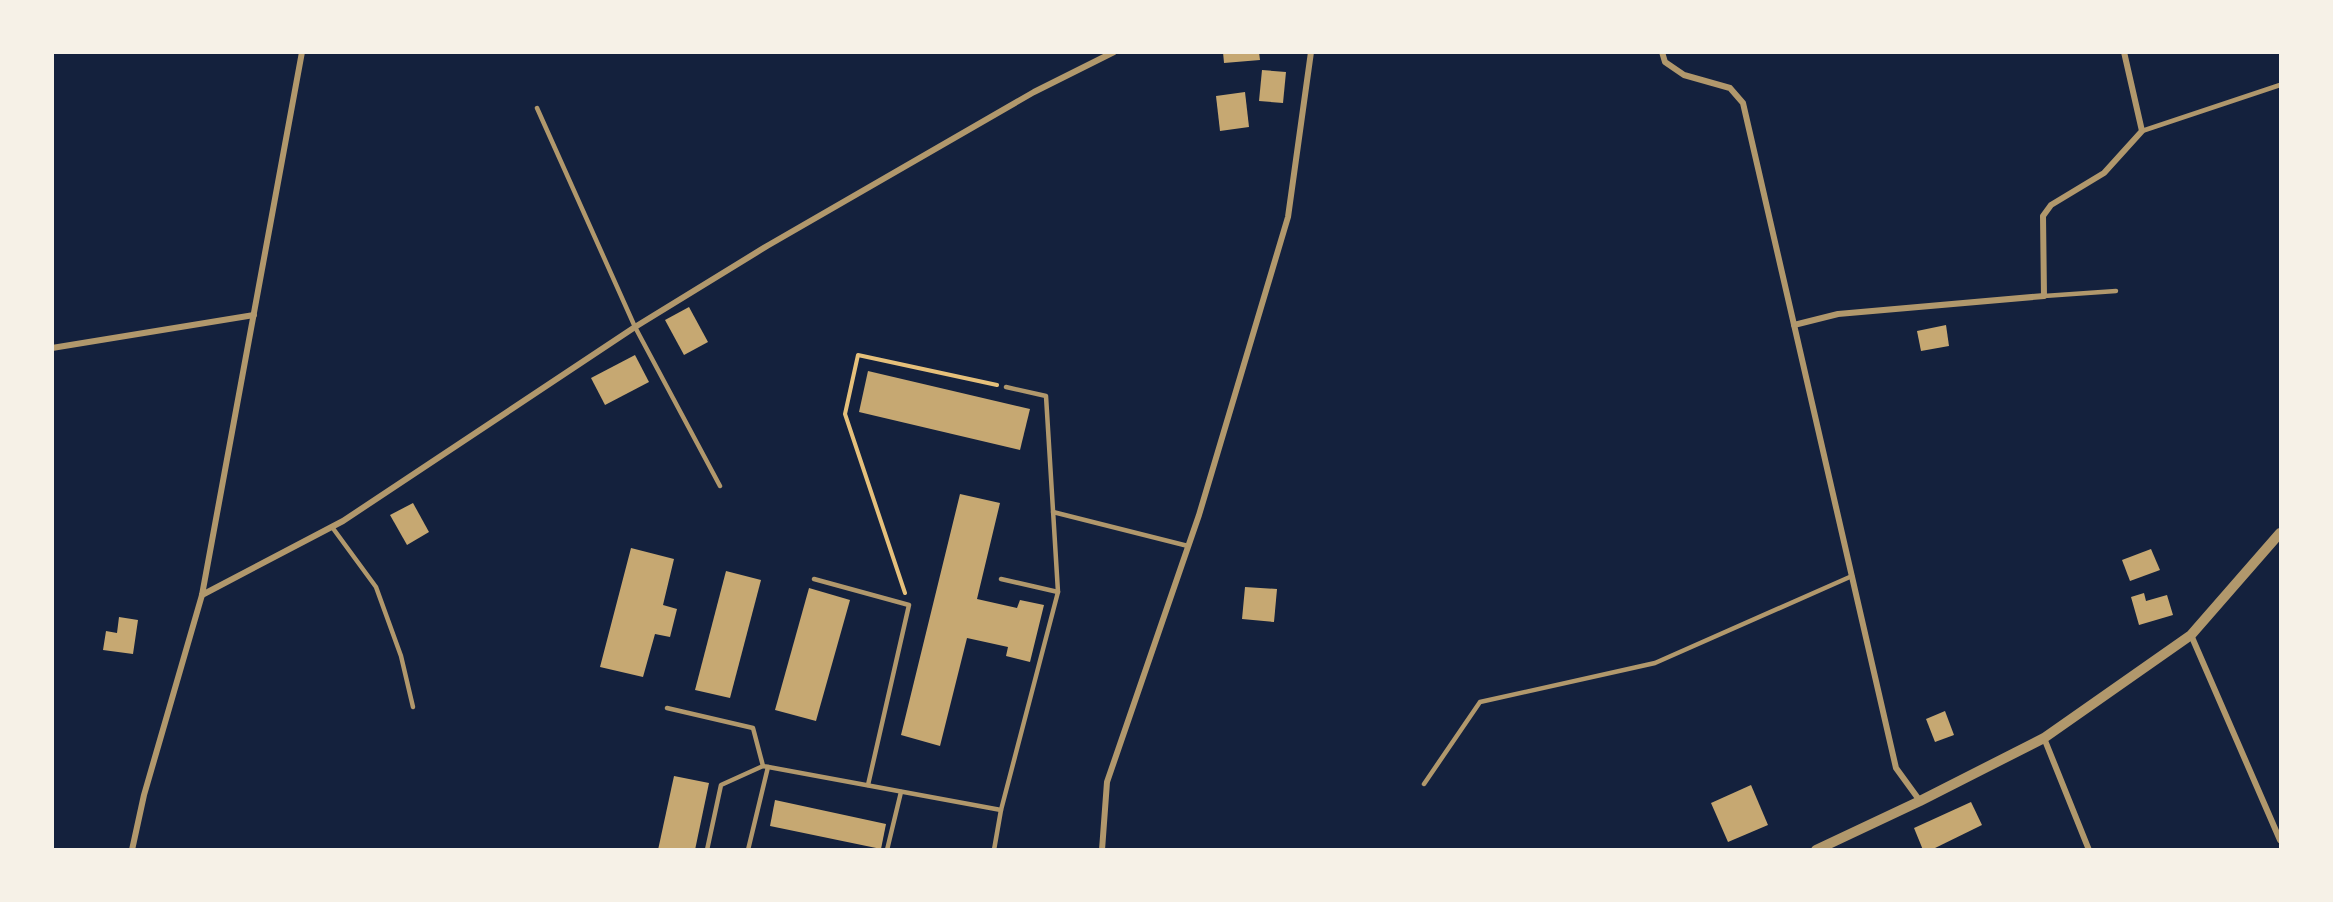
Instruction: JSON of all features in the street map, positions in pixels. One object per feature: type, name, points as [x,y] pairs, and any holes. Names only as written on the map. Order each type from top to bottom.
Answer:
[{"type":"street","points":[[132,849],[144,795],[202,595],[302,52]]},
{"type":"street","points":[[202,595],[332,526],[635,327],[767,246],[1013,104],[1114,52]]},
{"type":"street","points":[[1102,849],[1107,782],[1188,546],[1288,218],[1311,52]]},
{"type":"street","points":[[1662,52],[1665,62],[1684,75],[1730,88],[1743,103],[1896,768],[1920,801]]},
{"type":"street","points":[[1794,325],[1838,314],[2044,296],[2043,216],[2051,205],[2104,173],[2142,131],[2124,52]]},
{"type":"street","points":[[52,348],[254,315]]},
{"type":"street","points":[[1816,849],[1920,801],[2044,738],[2191,635],[2280,533]]},
{"type":"street","points":[[2191,635],[2280,840]]},
{"type":"street","points":[[2044,738],[2089,849]]},
{"type":"lane","points":[[2142,131],[2280,85]]},
{"type":"lane","points":[[537,108],[635,327],[720,486]]},
{"type":"lane","points":[[2044,296],[2116,291]]},
{"type":"lane","points":[[994,849],[1001,810],[1058,592],[1046,396],[1006,387]]},
{"type":"lane","points":[[1053,512],[1188,546]]},
{"type":"lane","points":[[332,526],[376,587],[401,656],[413,708]]},
{"type":"lane","points":[[1424,784],[1480,702],[1655,663],[1852,576]]},
{"type":"lane","points":[[814,579],[909,605],[868,785]]},
{"type":"lane","points":[[1001,579],[1058,592]]},
{"type":"lane","points":[[667,708],[753,728],[766,766],[748,849]]},
{"type":"lane","points":[[707,849],[721,785],[766,766],[1001,810]]},
{"type":"lane","points":[[887,849],[901,792]]},
{"type":"path","points":[[909,605],[845,414],[858,355],[1006,387]]},
{"type":"building","points":[[1223,52],[1259,52],[1260,60],[1224,63]]},
{"type":"building","points":[[1262,70],[1286,72],[1283,103],[1259,101]]},
{"type":"building","points":[[1245,92],[1249,127],[1220,131],[1216,96]]},
{"type":"building","points":[[689,307],[708,342],[684,355],[665,320]]},
{"type":"building","points":[[1946,325],[1949,346],[1921,351],[1917,331]]},
{"type":"building","points":[[635,355],[649,382],[605,405],[591,378]]},
{"type":"building","points":[[868,371],[1030,409],[1020,450],[859,412]]},
{"type":"building","points":[[960,494],[1000,503],[977,599],[1017,608],[1020,600],[1044,605],[1030,662],[1006,656],[1008,647],[967,638],[940,746],[901,735]]},
{"type":"building","points":[[413,503],[429,532],[407,545],[390,515]]},
{"type":"building","points":[[631,548],[674,559],[663,605],[677,609],[670,637],[655,634],[643,677],[600,667]]},
{"type":"building","points":[[2151,549],[2160,570],[2130,581],[2122,560]]},
{"type":"building","points":[[726,571],[761,580],[730,698],[695,690]]},
{"type":"building","points":[[1245,587],[1277,589],[1274,622],[1242,619]]},
{"type":"building","points":[[809,588],[850,600],[816,721],[775,710]]},
{"type":"building","points":[[2144,593],[2146,601],[2167,595],[2173,615],[2139,625],[2131,597]]},
{"type":"building","points":[[119,617],[138,620],[133,654],[103,650],[106,631],[117,633]]},
{"type":"building","points":[[1945,711],[1954,735],[1935,742],[1926,719]]},
{"type":"building","points":[[674,776],[709,783],[695,850],[658,850]]},
{"type":"building","points":[[1751,785],[1768,825],[1728,842],[1711,803]]},
{"type":"building","points":[[775,800],[886,824],[881,849],[770,826]]},
{"type":"building","points":[[1971,802],[1982,825],[1931,850],[1923,850],[1914,828]]}]
